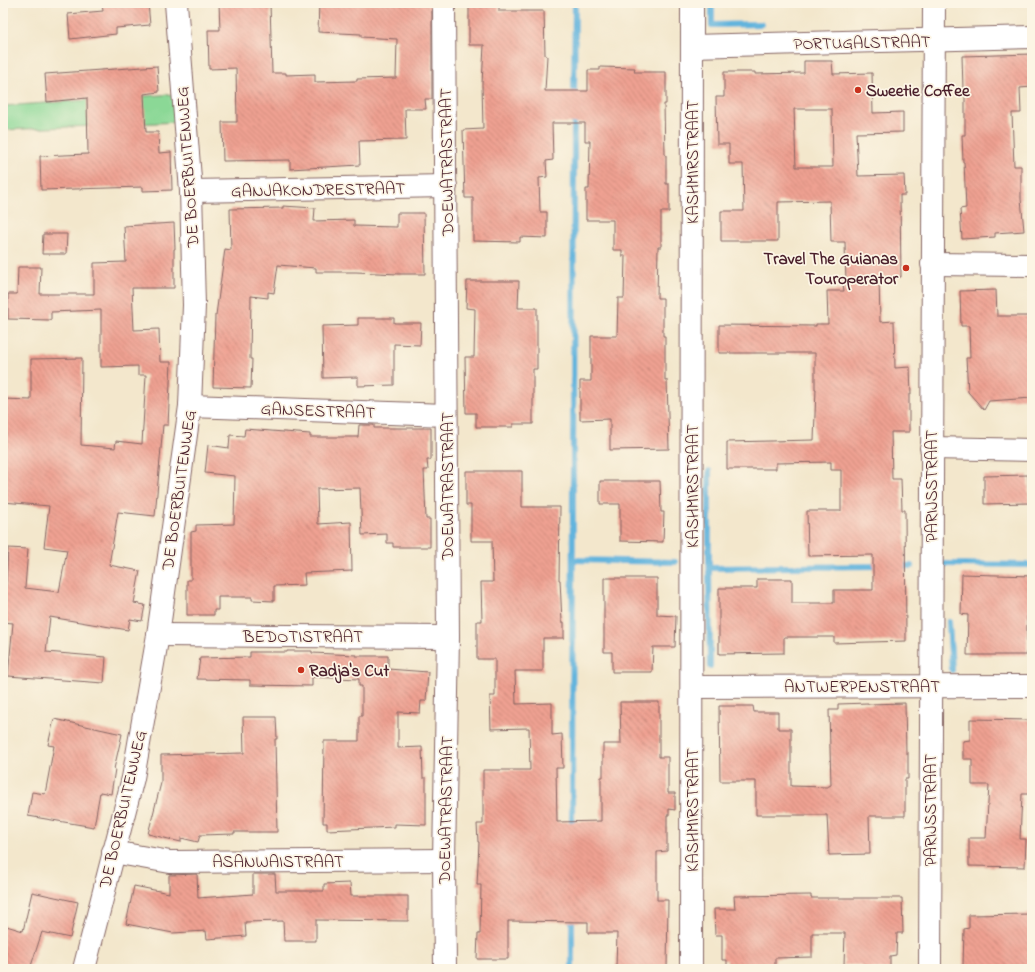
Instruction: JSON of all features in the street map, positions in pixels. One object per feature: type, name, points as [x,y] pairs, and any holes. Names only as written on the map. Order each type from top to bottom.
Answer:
[{"type":"street","name":"DE BOERBUITENWEG","points":[[84,969],[133,778],[158,635],[190,406],[194,305],[191,191],[176,3]]},
{"type":"street","name":"DOEWATRASTRAAT","points":[[444,3],[448,637],[444,860],[445,969]]},
{"type":"street","name":"KASHMIRSTRAAT","points":[[691,969],[692,3]]},
{"type":"street","name":"PARIJSSTRAAT","points":[[930,969],[934,3]]},
{"type":"street","name":"PORTUGALSTRAAT","points":[[692,46],[1032,37]]},
{"type":"street","name":"GANJAKONDRESTRAAT","points":[[191,191],[446,186]]},
{"type":"street","points":[[932,264],[1032,265]]},
{"type":"street","name":"GANSESTRAAT","points":[[190,406],[446,415]]},
{"type":"street","points":[[931,448],[1032,450]]},
{"type":"street","name":"BEDOTISTRAAT","points":[[158,635],[448,637]]},
{"type":"street","name":"ANTWERPENSTRAAT","points":[[692,687],[1032,686]]},
{"type":"street","name":"ASANWAISTRAAT","points":[[113,852],[170,862],[444,860]]},
{"type":"green space","points":[[175,94],[178,122],[3,130],[3,106]]},
{"type":"building","points":[[102,3],[148,3],[150,25],[116,28],[116,34],[70,39],[68,14],[103,11]]},
{"type":"building","points":[[219,3],[270,3],[272,73],[286,73],[286,75],[315,74],[315,82],[396,78],[397,39],[361,37],[361,34],[318,32],[319,3],[432,3],[432,99],[425,99],[426,109],[405,109],[406,140],[359,141],[360,165],[290,169],[290,160],[223,161],[222,122],[237,122],[236,68],[209,69],[208,30],[220,30]]},
{"type":"building","points":[[469,3],[499,3],[499,11],[544,11],[545,55],[547,56],[545,91],[588,91],[588,70],[600,70],[600,67],[635,68],[634,72],[666,72],[666,104],[664,104],[665,155],[666,184],[669,184],[669,212],[661,212],[661,247],[658,247],[657,298],[663,298],[663,336],[665,336],[665,380],[667,380],[669,449],[610,450],[610,419],[580,420],[580,381],[591,381],[591,336],[617,336],[618,298],[624,298],[625,256],[622,256],[622,250],[613,250],[613,220],[586,220],[586,189],[589,189],[590,141],[585,141],[585,123],[552,123],[553,160],[546,161],[547,177],[539,178],[540,212],[547,212],[547,238],[520,237],[520,242],[473,241],[473,198],[465,198],[463,130],[483,129],[482,84],[484,45],[469,45]]},
{"type":"building","points":[[1032,54],[1032,87],[1020,88],[1021,113],[1012,113],[1014,166],[1021,166],[1021,199],[1024,231],[995,233],[995,237],[962,239],[960,209],[966,208],[962,135],[965,135],[965,89],[963,89],[962,56]]},
{"type":"building","points":[[804,61],[832,61],[833,74],[872,73],[873,113],[903,112],[903,132],[856,133],[858,176],[904,175],[905,195],[900,195],[901,277],[879,277],[880,322],[894,321],[895,368],[910,367],[911,395],[909,395],[909,432],[891,432],[892,479],[901,479],[902,510],[905,510],[906,641],[834,643],[834,637],[784,637],[784,653],[719,654],[719,588],[757,588],[757,579],[792,579],[792,603],[834,603],[834,590],[873,590],[873,555],[808,556],[807,511],[841,511],[841,470],[831,470],[831,462],[776,463],[776,469],[727,469],[727,442],[814,440],[816,389],[815,353],[719,353],[719,325],[816,326],[816,324],[828,324],[827,291],[844,291],[843,284],[846,284],[845,242],[831,242],[830,201],[778,202],[778,241],[721,241],[721,211],[744,211],[743,164],[729,164],[729,144],[717,144],[716,97],[724,97],[724,72],[755,72],[755,74],[804,73]],"holes":[[[794,109],[832,109],[833,167],[796,167]]]},
{"type":"building","points":[[157,66],[159,92],[144,94],[146,132],[158,132],[159,153],[171,152],[172,190],[143,191],[143,187],[41,190],[40,156],[88,154],[87,98],[47,102],[45,74]]},
{"type":"building","points":[[283,206],[315,208],[314,221],[354,220],[354,226],[397,227],[397,213],[424,213],[425,274],[316,272],[316,268],[278,265],[274,293],[268,292],[268,298],[251,296],[251,388],[213,387],[215,315],[225,249],[231,250],[230,209],[283,208]]},
{"type":"building","points":[[174,223],[174,288],[132,288],[134,330],[159,329],[160,362],[171,362],[168,425],[163,425],[155,516],[118,512],[109,565],[140,571],[134,603],[145,605],[142,621],[130,619],[128,630],[50,617],[46,652],[106,657],[104,683],[8,676],[13,623],[3,622],[3,585],[6,586],[8,548],[28,549],[25,588],[59,592],[67,550],[44,547],[49,506],[3,502],[3,399],[31,400],[31,359],[82,358],[81,445],[115,448],[116,441],[142,444],[146,375],[138,375],[138,366],[101,367],[101,310],[51,312],[51,320],[8,319],[8,294],[17,294],[18,267],[41,267],[40,294],[94,294],[94,263],[126,262],[124,226]]},
{"type":"building","points":[[43,234],[67,234],[66,254],[42,254]]},
{"type":"building","points":[[467,281],[519,281],[518,308],[537,308],[537,369],[533,369],[533,424],[513,424],[513,427],[476,427],[476,413],[466,413],[465,357],[474,357],[475,309],[466,308]]},
{"type":"building","points":[[996,290],[997,316],[1032,316],[1032,344],[1030,345],[1032,398],[989,401],[984,410],[968,392],[966,358],[970,358],[969,326],[961,326],[960,291]]},
{"type":"building","points":[[358,318],[394,318],[394,323],[421,323],[420,345],[394,344],[394,385],[358,386],[358,377],[323,378],[322,326],[358,325]]},
{"type":"building","points":[[359,425],[374,425],[374,428],[431,428],[431,460],[427,460],[428,470],[424,470],[426,519],[430,519],[430,547],[393,547],[393,543],[387,543],[387,534],[362,535],[360,488],[317,489],[318,524],[351,522],[352,571],[304,573],[305,585],[274,586],[274,601],[252,600],[252,597],[218,597],[218,610],[214,610],[214,615],[187,615],[187,580],[191,580],[191,532],[196,531],[196,525],[234,524],[235,476],[205,473],[208,445],[229,448],[230,435],[244,436],[245,429],[310,434],[310,437],[358,437]]},
{"type":"building","points":[[466,471],[522,471],[522,507],[560,507],[559,580],[562,622],[564,622],[564,638],[543,638],[543,671],[515,671],[516,704],[552,703],[552,735],[562,734],[563,768],[556,768],[557,822],[601,821],[603,744],[621,744],[620,702],[659,702],[659,757],[668,757],[668,793],[675,793],[675,810],[669,809],[669,815],[667,815],[667,851],[657,852],[657,900],[668,900],[667,969],[616,968],[617,933],[588,933],[588,922],[508,921],[508,959],[477,959],[478,934],[480,934],[481,885],[477,885],[479,842],[477,824],[483,824],[483,770],[530,770],[529,728],[491,729],[490,696],[495,696],[495,659],[477,659],[477,621],[482,621],[481,582],[493,582],[492,541],[471,541],[471,505],[466,505]]},
{"type":"building","points":[[1028,475],[1029,503],[984,504],[984,476]]},
{"type":"building","points":[[600,481],[660,481],[661,512],[664,512],[663,542],[620,541],[620,504],[600,504]]},
{"type":"building","points":[[962,574],[1032,576],[1032,616],[1027,616],[1027,655],[967,655],[968,615],[961,614]]},
{"type":"building","points":[[604,578],[657,578],[657,615],[676,616],[675,647],[653,647],[652,672],[612,672],[612,652],[604,652]]},
{"type":"building","points":[[312,651],[312,653],[356,656],[388,656],[388,669],[428,672],[426,701],[421,701],[420,713],[398,712],[398,748],[422,747],[423,778],[426,778],[426,825],[395,824],[395,827],[327,830],[327,823],[323,823],[324,741],[359,741],[359,716],[362,716],[362,686],[359,686],[359,679],[312,677],[312,686],[250,685],[250,680],[197,679],[200,658],[250,657],[250,652]]},
{"type":"building","points":[[905,703],[906,753],[908,753],[908,779],[905,779],[905,816],[869,816],[870,854],[829,855],[827,815],[756,815],[756,781],[720,781],[719,706],[753,706],[754,712],[778,712],[778,729],[791,729],[791,786],[827,787],[831,785],[829,710],[838,710],[838,704]]},
{"type":"building","points":[[243,717],[276,717],[277,832],[234,832],[234,834],[200,835],[198,842],[181,838],[181,842],[148,834],[161,783],[161,755],[244,753]]},
{"type":"building","points":[[54,719],[122,734],[114,769],[111,794],[100,792],[94,827],[28,816],[32,792],[45,794],[54,746],[48,745]]},
{"type":"building","points":[[970,719],[1032,720],[1032,794],[1022,794],[1020,839],[1026,839],[1025,867],[969,866],[969,838],[986,838],[989,785],[972,785],[972,759],[963,759],[963,741],[970,740]]},
{"type":"building","points":[[197,874],[198,898],[253,894],[253,874],[275,874],[276,891],[324,891],[324,884],[350,883],[351,896],[408,896],[408,921],[316,920],[316,941],[284,941],[283,921],[245,922],[246,936],[207,939],[206,931],[173,933],[126,924],[134,886],[169,893],[169,875]]},
{"type":"building","points":[[32,892],[78,902],[70,938],[42,932],[30,969],[10,969],[3,967],[3,925],[23,931]]},
{"type":"building","points":[[811,895],[811,898],[902,898],[903,933],[897,933],[896,955],[890,956],[890,969],[861,969],[861,965],[844,965],[845,933],[812,933],[812,957],[775,958],[775,969],[727,969],[727,960],[722,960],[722,935],[715,935],[714,909],[735,909],[734,896]]},
{"type":"building","points":[[1032,914],[1032,969],[972,969],[972,966],[963,966],[964,929],[969,928],[969,915]]},
{"type":"waterway","points":[[574,99],[575,3]]},
{"type":"waterway","points":[[712,3],[712,25],[761,24]]},
{"type":"waterway","points":[[572,829],[574,117]]},
{"type":"waterway","points":[[709,471],[710,666]]},
{"type":"waterway","points":[[573,560],[675,562]]},
{"type":"waterway","points":[[945,564],[1032,565]]},
{"type":"waterway","points":[[709,568],[881,566]]},
{"type":"waterway","points":[[898,566],[912,566]]},
{"type":"waterway","points":[[949,622],[952,670]]},
{"type":"waterway","points":[[572,915],[572,969]]},
{"type":"place","name":"Sweetie Coffee","points":[[858,90]]},
{"type":"place","name":"Travel The Guianas Touroperator","points":[[906,268]]},
{"type":"place","name":"Radja's Cut","points":[[301,670]]}]
